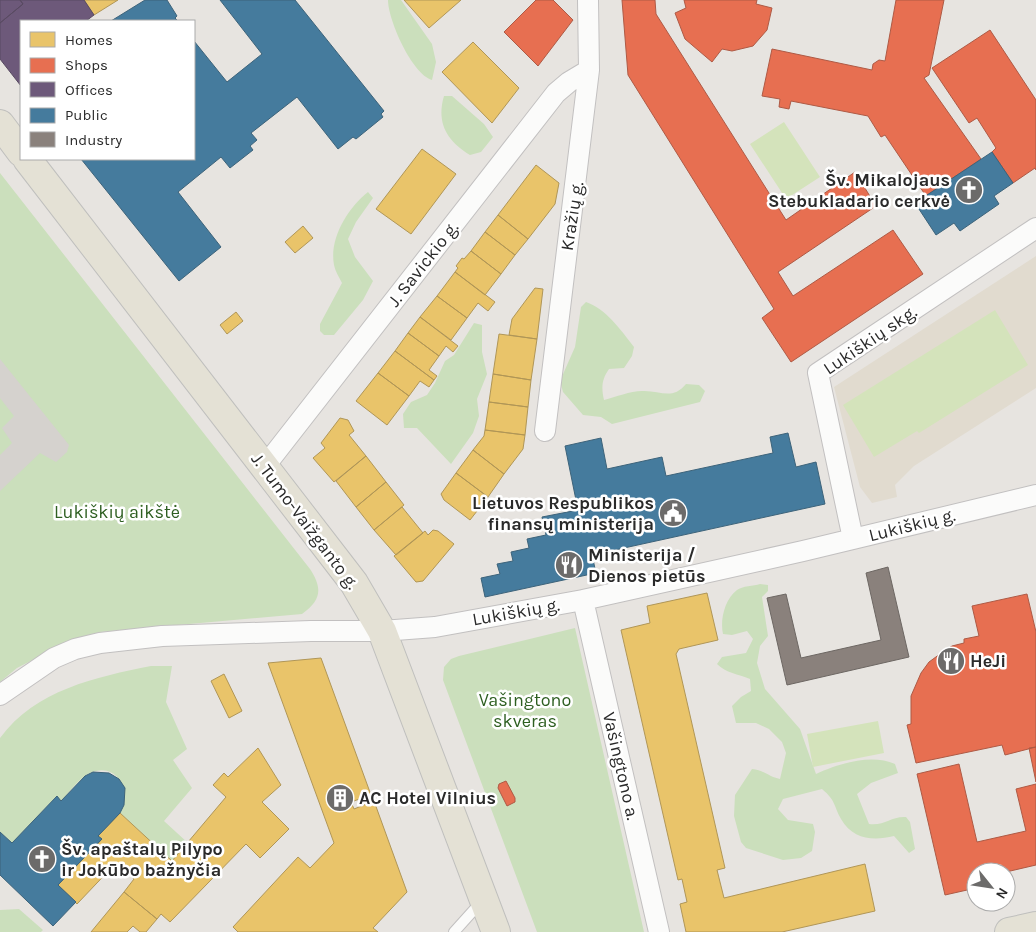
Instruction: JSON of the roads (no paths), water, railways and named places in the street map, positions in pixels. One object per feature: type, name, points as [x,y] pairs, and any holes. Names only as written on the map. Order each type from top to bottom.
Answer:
[{"type":"main road","points":[[0,124],[20,151]]},
{"type":"main road","name":"J. Tumo-Vaižganto g.","points":[[28,160],[354,583],[382,632],[496,932]]},
{"type":"main road","points":[[1009,932],[1036,926]]},
{"type":"street","name":"Kražių g.","points":[[545,431],[589,70],[588,0]]},
{"type":"street","name":"J. Savickio g.","points":[[264,466],[556,93],[569,82],[589,70]]},
{"type":"street","name":"Lukiškių skg.","points":[[853,539],[818,373],[1036,228]]},
{"type":"street","name":"Lukiškių g.","points":[[0,695],[54,658],[75,649],[100,643],[162,636],[242,632],[382,632],[435,627],[583,600],[853,539],[1036,495]]},
{"type":"street","name":"Vašingtono a.","points":[[583,600],[659,932]]},
{"type":"lane","points":[[454,932],[484,899]]},
{"type":"place","name":"Šv. Mikalojaus Stebukladario cerkvė","points":[[969,190]]},
{"type":"place","name":"Lietuvos Respublikos finansų ministerija","points":[[673,513]]},
{"type":"place","name":"Ministerija / Dienos pietūs","points":[[569,565]]},
{"type":"place","name":"HeJi","points":[[951,661]]},
{"type":"place","name":"AC Hotel Vilnius","points":[[340,798]]},
{"type":"place","name":"Šv. apaštalų Pilypo ir Jokūbo bažnyčia","points":[[42,859]]},
{"type":"park label","name":"Lukiškių aikštė","points":[[117,512]]},
{"type":"park label","name":"Vašingtono skveras","points":[[525,710]]}]
